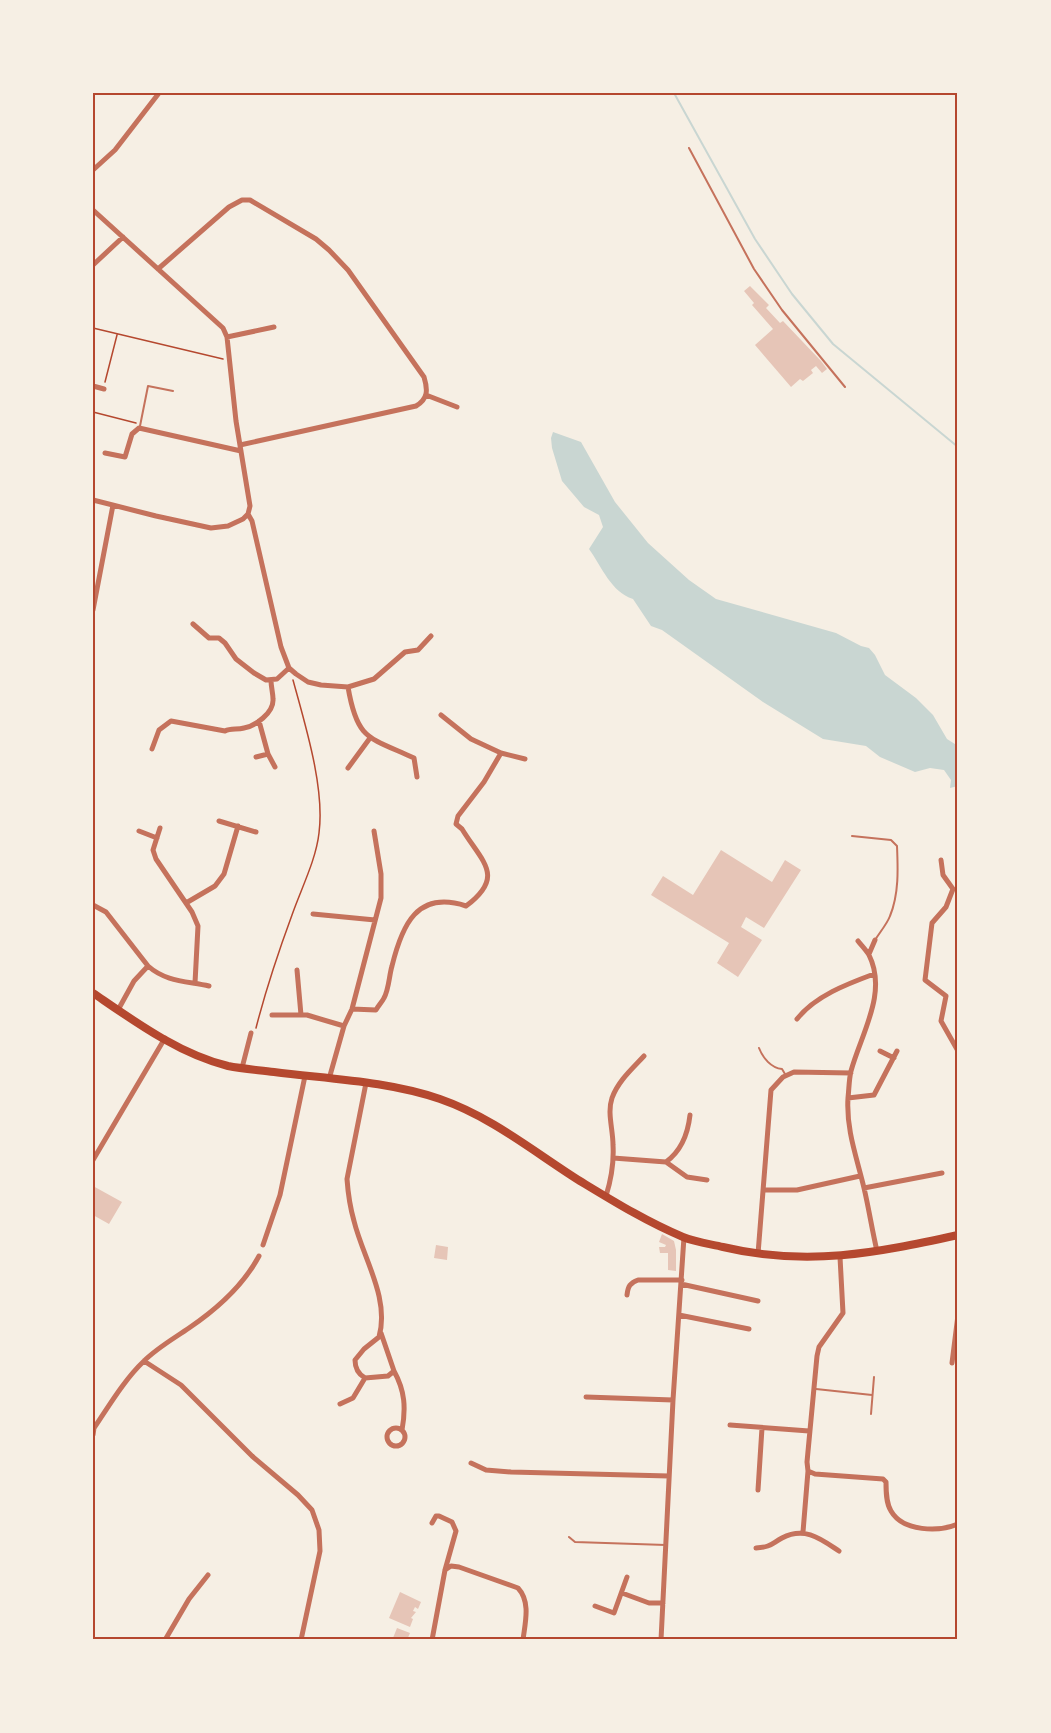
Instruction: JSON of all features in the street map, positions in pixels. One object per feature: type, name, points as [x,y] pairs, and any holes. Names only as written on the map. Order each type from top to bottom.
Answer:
[{"type":"main road","points":[[93,993],[165,1038],[226,1065],[366,1083],[413,1091],[441,1100],[477,1115],[606,1197],[684,1238],[758,1254],[794,1258],[840,1257],[958,1235]]},
{"type":"street","points":[[93,170],[115,150],[159,93]]},
{"type":"street","points":[[105,453],[126,457],[132,434],[140,426],[240,448],[410,408],[422,403],[426,395],[424,377],[348,270],[316,239],[259,204],[250,200],[235,202],[158,269]]},
{"type":"street","points":[[93,210],[220,324],[227,337],[240,448],[250,506],[248,514],[237,522],[220,528],[211,528],[93,500]]},
{"type":"street","points":[[93,265],[123,237]]},
{"type":"street","points":[[227,337],[274,327]]},
{"type":"street","points":[[93,386],[104,389]]},
{"type":"street","points":[[426,395],[457,407]]},
{"type":"street","points":[[93,610],[113,505]]},
{"type":"street","points":[[248,514],[252,521],[281,647],[290,668],[296,674],[308,682],[321,686],[348,687],[374,679],[405,652],[418,650],[431,636]]},
{"type":"street","points":[[194,624],[205,636],[219,638],[236,658],[254,673],[271,680],[277,679],[290,668]]},
{"type":"street","points":[[152,749],[159,730],[171,722],[225,731],[231,728],[243,728],[259,721],[267,714],[273,703],[271,680]]},
{"type":"street","points":[[348,687],[352,712],[359,726],[370,738],[414,758],[417,777]]},
{"type":"street","points":[[441,716],[471,739],[501,753],[525,759]]},
{"type":"street","points":[[259,721],[268,754],[275,767]]},
{"type":"street","points":[[348,768],[370,738]]},
{"type":"street","points":[[352,1009],[376,1010],[385,997],[406,923],[420,910],[436,902],[453,902],[466,906],[479,897],[488,883],[488,870],[462,829],[456,824],[458,816],[484,782],[501,753]]},
{"type":"street","points":[[256,757],[268,754]]},
{"type":"street","points":[[219,821],[256,832]]},
{"type":"street","points":[[186,903],[215,886],[224,874],[238,826]]},
{"type":"street","points":[[160,828],[153,850],[156,859],[186,903],[198,926],[195,983]]},
{"type":"street","points":[[139,831],[157,838]]},
{"type":"street","points":[[329,1079],[344,1026],[352,1009],[381,898],[381,874],[374,831]]},
{"type":"street","points":[[941,860],[943,875],[952,889],[946,907],[932,923],[925,980],[946,996],[941,1021],[958,1051]]},
{"type":"street","points":[[93,904],[106,912],[148,966],[157,974],[172,981],[209,986]]},
{"type":"street","points":[[313,915],[375,920]]},
{"type":"street","points":[[869,954],[875,940]]},
{"type":"street","points":[[858,941],[869,954],[874,974],[874,1000],[872,1014],[851,1073],[848,1098],[849,1130],[877,1251]]},
{"type":"street","points":[[118,1010],[134,981],[148,966]]},
{"type":"street","points":[[297,970],[301,1015]]},
{"type":"street","points":[[797,1019],[805,1010],[838,988],[874,974]]},
{"type":"street","points":[[272,1015],[301,1015],[344,1026]]},
{"type":"street","points":[[242,1068],[253,1032]]},
{"type":"street","points":[[93,1160],[165,1038]]},
{"type":"street","points":[[880,1052],[894,1058]]},
{"type":"street","points":[[848,1098],[874,1095],[897,1052]]},
{"type":"street","points":[[606,1197],[611,1178],[614,1147],[609,1112],[612,1097],[620,1083],[644,1056]]},
{"type":"street","points":[[758,1254],[771,1090],[785,1075],[794,1072],[851,1073]]},
{"type":"street","points":[[263,1245],[279,1195],[305,1076]]},
{"type":"street","points":[[366,1083],[347,1179],[353,1219],[379,1295],[382,1319],[378,1340],[364,1349],[355,1360],[355,1367],[365,1378],[388,1376],[394,1371]]},
{"type":"street","points":[[666,1162],[675,1156],[689,1129],[690,1115]]},
{"type":"street","points":[[613,1158],[666,1162],[687,1177],[707,1180]]},
{"type":"street","points":[[864,1188],[942,1173]]},
{"type":"street","points":[[763,1190],[797,1190],[860,1176]]},
{"type":"street","points":[[661,1640],[684,1238]]},
{"type":"street","points":[[93,1435],[94,1428],[110,1404],[144,1361],[205,1317],[246,1279],[260,1256]]},
{"type":"street","points":[[803,1532],[813,1389],[819,1347],[843,1313],[840,1257]]},
{"type":"street","points":[[627,1295],[628,1287],[632,1282],[638,1280],[682,1282],[758,1301]]},
{"type":"street","points":[[679,1315],[749,1329]]},
{"type":"street","points":[[952,1363],[958,1316]]},
{"type":"street","points":[[381,1332],[394,1371],[402,1384],[405,1414],[402,1430]]},
{"type":"street","points":[[144,1361],[188,1391],[252,1456],[312,1510],[319,1530],[320,1551],[301,1640]]},
{"type":"street","points":[[340,1404],[353,1398],[365,1378]]},
{"type":"street","points":[[586,1396],[673,1400]]},
{"type":"street","points":[[730,1425],[810,1431]]},
{"type":"street","points":[[758,1490],[762,1428]]},
{"type":"street","points":[[471,1463],[486,1470],[511,1472],[669,1476]]},
{"type":"street","points":[[808,1471],[815,1474],[883,1479],[886,1482],[891,1510],[905,1523],[915,1527],[938,1529],[958,1524]]},
{"type":"street","points":[[432,1523],[436,1516],[439,1516],[455,1525],[456,1531],[432,1640]]},
{"type":"street","points":[[756,1548],[770,1547],[785,1536],[803,1532],[813,1535],[839,1551]]},
{"type":"street","points":[[446,1570],[451,1566],[459,1567],[518,1588],[524,1595],[526,1603],[523,1640]]},
{"type":"street","points":[[165,1640],[189,1599],[208,1575]]},
{"type":"street","points":[[595,1606],[614,1613],[627,1577]]},
{"type":"street","points":[[622,1593],[649,1603],[663,1603]]},
{"type":"lane","points":[[689,148],[754,269],[789,319],[845,387]]},
{"type":"lane","points":[[140,426],[148,386],[173,391]]},
{"type":"lane","points":[[852,836],[891,840],[897,846],[898,871],[894,900],[890,917],[875,940]]},
{"type":"lane","points":[[759,1048],[768,1062],[784,1071],[785,1075]]},
{"type":"lane","points":[[871,1414],[874,1377]]},
{"type":"lane","points":[[813,1389],[872,1395]]},
{"type":"lane","points":[[569,1537],[576,1542],[666,1545]]},
{"type":"path","points":[[93,328],[230,360]]},
{"type":"path","points":[[104,389],[118,334]]},
{"type":"path","points":[[93,412],[140,426]]},
{"type":"path","points":[[253,1032],[271,969],[304,883],[320,828],[319,798],[314,764],[290,668]]},
{"type":"shaded area","points":[[553,432],[581,442],[615,502],[648,543],[689,580],[716,599],[836,633],[869,648],[885,675],[916,698],[933,715],[947,739],[958,746],[958,786],[950,788],[951,780],[944,770],[930,768],[915,772],[880,757],[866,746],[823,739],[763,702],[662,630],[651,626],[633,599],[625,596],[613,585],[589,549],[603,527],[599,515],[584,507],[562,481],[552,448]]},
{"type":"building","points":[[750,286],[769,305],[766,308],[780,323],[783,321],[827,369],[822,373],[816,366],[811,370],[813,373],[803,381],[800,379],[791,387],[755,345],[773,329],[752,305],[754,303],[744,291]]},
{"type":"building","points":[[721,850],[772,882],[785,860],[801,870],[764,928],[746,917],[741,927],[762,940],[738,977],[717,963],[729,943],[651,895],[663,876],[693,895]]},
{"type":"building","points":[[93,1186],[122,1202],[109,1224],[93,1215]]},
{"type":"building","points":[[662,1234],[674,1241],[676,1271],[668,1270],[668,1253],[660,1253],[659,1247],[666,1245],[659,1242]]},
{"type":"building","points":[[436,1245],[448,1247],[447,1260],[434,1258]]},
{"type":"building","points":[[400,1592],[421,1602],[418,1609],[415,1607],[413,1611],[416,1612],[411,1618],[413,1619],[410,1627],[389,1618]]},
{"type":"building","points":[[397,1628],[410,1633],[407,1640],[389,1640],[393,1638]]},
{"type":"waterway","points":[[674,93],[755,239],[792,294],[833,344],[958,447]]}]
